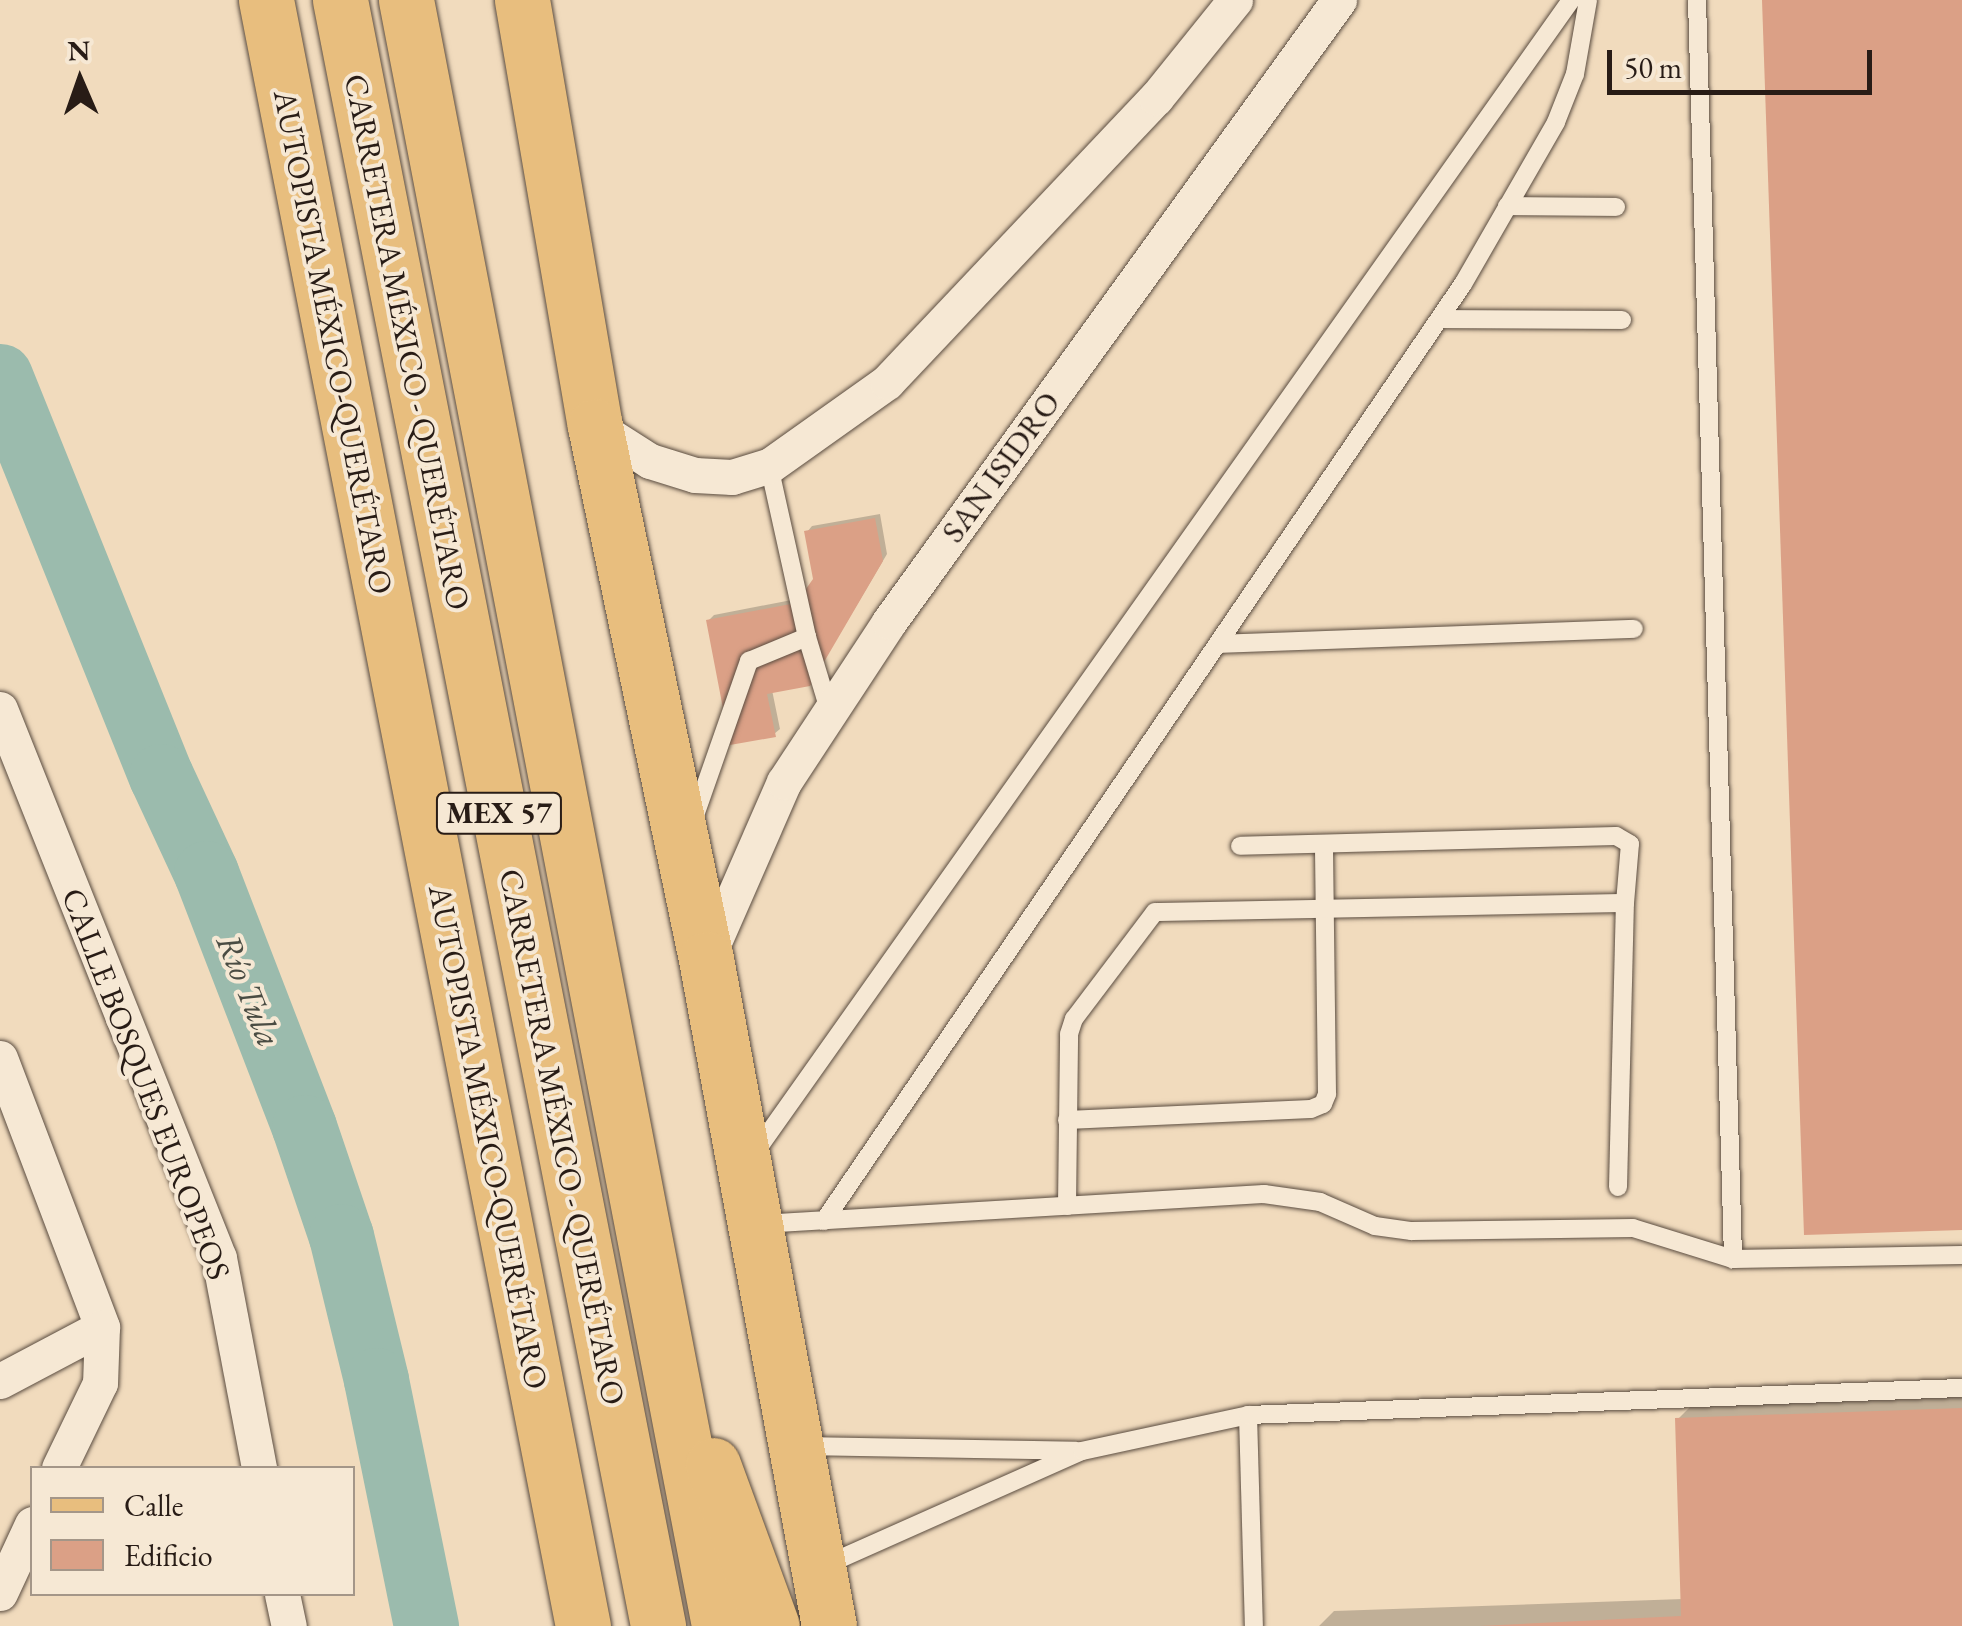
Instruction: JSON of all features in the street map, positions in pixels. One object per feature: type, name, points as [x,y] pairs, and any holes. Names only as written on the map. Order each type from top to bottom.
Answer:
[{"type":"main road","name":"AUTOPISTA MÉXICO-QUERÉTARO","points":[[266,0],[583,1626]]},
{"type":"main road","name":"CARRETERA MÉXICO - QUERÉTARO","points":[[340,0],[658,1626]]},
{"type":"main road","name":"CARRETERA MÉXICO - QUERÉTARO","points":[[406,0],[719,1626]]},
{"type":"main road","points":[[418,0],[422,93]]},
{"type":"main road","points":[[522,0],[596,426],[706,959],[829,1626]]},
{"type":"main road","points":[[665,1353],[729,1503],[772,1626]]},
{"type":"street","points":[[596,426],[650,462],[695,475],[732,478],[769,466],[887,382],[1156,98],[1234,0]]},
{"type":"street","name":"SAN ISIDRO","points":[[706,959],[784,782],[889,622],[1339,0]]},
{"type":"street","name":"CALLE BOSQUES EUROPEOS","points":[[0,710],[219,1258],[259,1466]]},
{"type":"street","points":[[0,1058],[102,1327],[100,1383],[60,1466]]},
{"type":"street","points":[[0,1381],[102,1327]]},
{"type":"street","points":[[0,1592],[30,1528]]},
{"type":"street","points":[[282,1596],[288,1626]]},
{"type":"lane","points":[[746,1167],[1571,0]]},
{"type":"lane","points":[[824,1221],[1440,320],[1562,106],[1575,74],[1588,0]]},
{"type":"lane","points":[[1697,0],[1733,1259]]},
{"type":"lane","points":[[1507,206],[1616,207]]},
{"type":"lane","points":[[1440,320],[1622,320]]},
{"type":"lane","points":[[769,466],[807,637],[830,713]]},
{"type":"lane","points":[[1218,644],[1634,629]]},
{"type":"lane","points":[[684,850],[749,661],[807,637]]},
{"type":"lane","points":[[1240,846],[1626,838],[1630,844],[1618,1187]]},
{"type":"lane","points":[[1067,1120],[1311,1109],[1323,1104],[1327,906],[1324,845]]},
{"type":"lane","points":[[1067,1206],[1067,1120],[1074,1019],[1156,912],[1625,902]]},
{"type":"lane","points":[[756,1225],[1264,1194],[1320,1202],[1375,1226],[1412,1231],[1634,1228],[1733,1259],[1962,1254]]},
{"type":"lane","points":[[818,1569],[1082,1451],[1248,1414],[1962,1388]]},
{"type":"lane","points":[[1248,1414],[1254,1626]]},
{"type":"lane","points":[[796,1446],[1082,1451]]},
{"type":"building","points":[[1762,0],[1962,0],[1962,1230],[1804,1235]]},
{"type":"building","points":[[875,518],[883,561],[810,686],[767,694],[776,737],[730,745],[706,620],[796,603],[813,579],[804,531]]},
{"type":"building","points":[[1962,1408],[1962,1626],[1480,1626],[1681,1616],[1675,1418]]},
{"type":"waterway","name":"Río Tula","points":[[0,376],[161,776],[206,873],[304,1127],[341,1236],[376,1380],[426,1626]]}]
